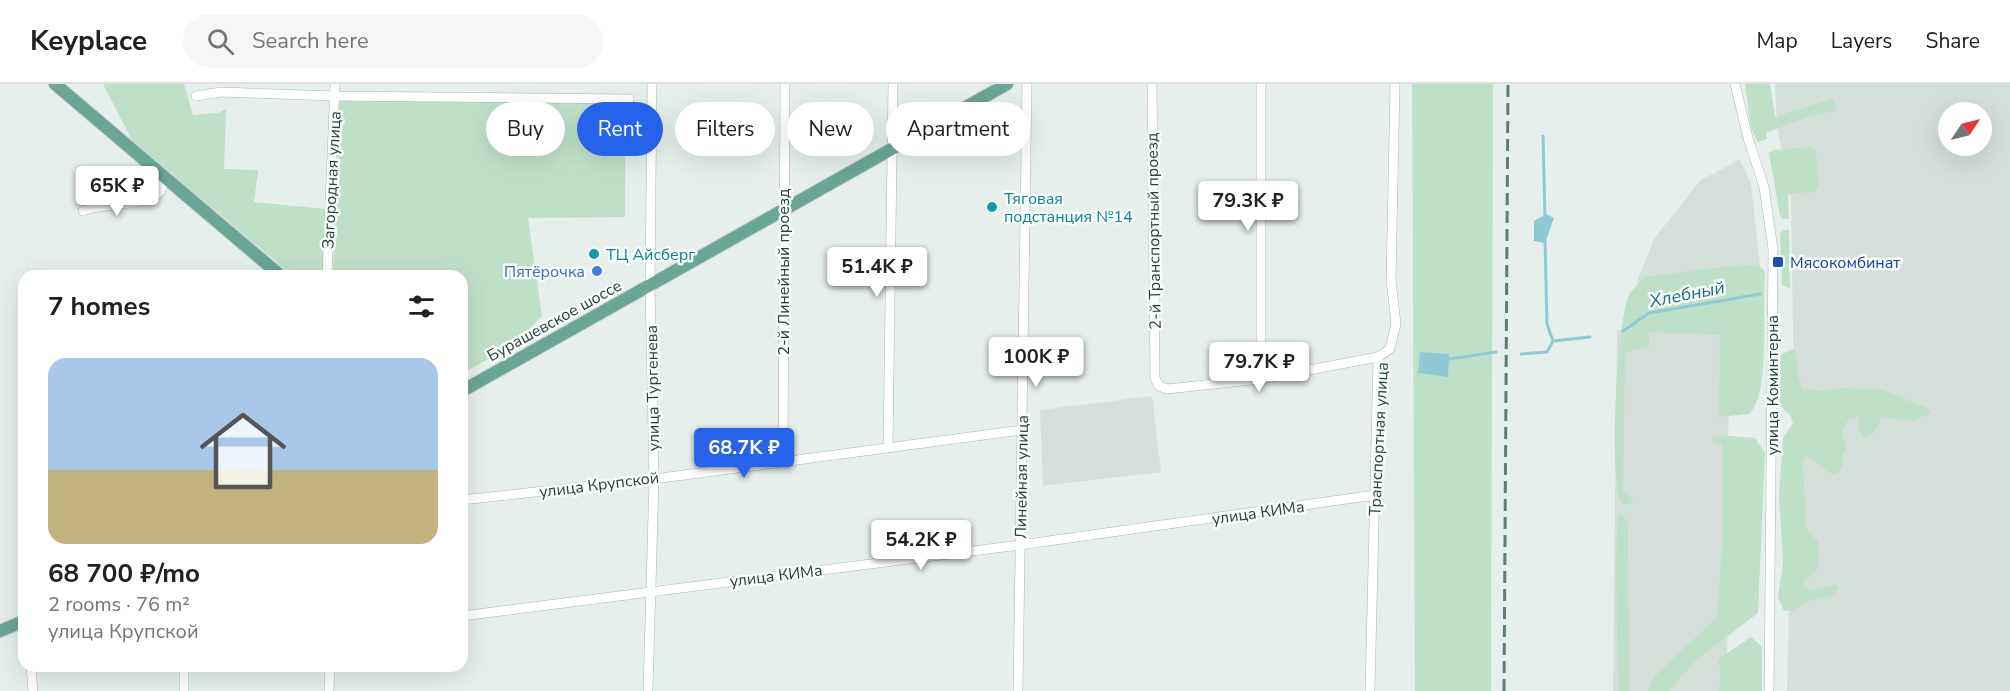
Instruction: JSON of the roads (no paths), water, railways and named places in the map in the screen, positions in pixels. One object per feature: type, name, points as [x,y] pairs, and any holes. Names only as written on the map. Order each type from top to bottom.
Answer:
[{"type":"main road","points":[[55,84],[274,270]]},
{"type":"main road","name":"Бурашевское шоссе","points":[[976,102],[1007,84]]},
{"type":"main road","name":"Бурашевское шоссе","points":[[468,388],[886,154]]},
{"type":"main road","points":[[0,631],[18,624]]},
{"type":"street","name":"Загородная улица","points":[[327,270],[335,84]]},
{"type":"street","name":"улица Тургенева","points":[[648,691],[654,479],[650,286],[652,84]]},
{"type":"street","name":"2-й Линейный проезд","points":[[783,460],[784,84]]},
{"type":"street","points":[[893,84],[893,102]]},
{"type":"street","name":"Линейная улица","points":[[1018,691],[1027,84]]},
{"type":"street","name":"2-й Транспортный проезд","points":[[1152,84],[1155,378],[1159,386],[1167,389],[1261,379]]},
{"type":"street","points":[[1262,84],[1261,379],[1378,357]]},
{"type":"street","name":"Транспортная улица","points":[[1370,691],[1378,357],[1390,349],[1395,324],[1391,280],[1395,84]]},
{"type":"street","name":"улица Коминтерна","points":[[1735,84],[1748,138],[1764,187],[1773,249],[1769,691]]},
{"type":"street","points":[[196,96],[221,92],[335,96],[629,99]]},
{"type":"street","points":[[888,447],[894,156]]},
{"type":"street","points":[[83,211],[98,205],[146,201],[160,193],[165,178]]},
{"type":"street","name":"улица Крупской","points":[[468,499],[654,479],[783,460],[1022,430]]},
{"type":"street","name":"улица КИМа","points":[[468,615],[1020,545],[1375,495]]},
{"type":"street","points":[[31,672],[33,691]]},
{"type":"street","points":[[184,672],[184,691]]},
{"type":"street","points":[[329,691],[330,672]]},
{"type":"water","points":[[1546,214],[1554,218],[1545,243],[1534,241],[1534,221]]},
{"type":"water","points":[[1420,352],[1449,354],[1448,377],[1418,373]]},
{"type":"waterway","points":[[1543,136],[1545,218]]},
{"type":"waterway","points":[[1545,240],[1547,324],[1553,341]]},
{"type":"waterway","name":"Хлебный","points":[[1623,331],[1649,313],[1760,294]]},
{"type":"waterway","name":"Хлебный","points":[[1521,354],[1547,352],[1553,341],[1590,337]]},
{"type":"waterway","name":"Хлебный","points":[[1449,359],[1496,352]]},
{"type":"railway","points":[[1504,691],[1508,84]]},
{"type":"place","name":"Тяговая подстанция №14","points":[[992,207]]},
{"type":"place","name":"ТЦ Айсберг","points":[[594,254]]},
{"type":"place","name":"Мясокомбинат","points":[[1778,262]]},
{"type":"place","name":"Пятёрочка","points":[[597,271]]}]
